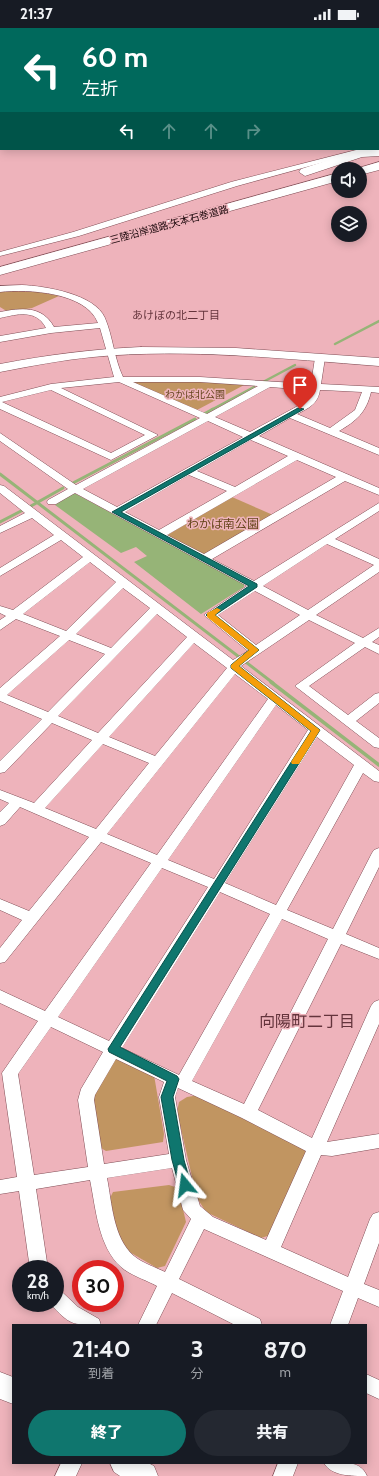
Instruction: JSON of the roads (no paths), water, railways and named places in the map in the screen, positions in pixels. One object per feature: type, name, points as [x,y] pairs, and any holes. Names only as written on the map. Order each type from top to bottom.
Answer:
[{"type":"highway","points":[[44,251],[360,154],[379,152]]},
{"type":"highway","points":[[367,163],[379,160]]},
{"type":"highway","points":[[367,169],[379,166]]},
{"type":"highway","name":"三陸沿岸道路;矢本石巻道路","points":[[0,263],[331,173]]},
{"type":"highway","points":[[367,180],[379,177]]},
{"type":"highway","name":"三陸沿岸道路;矢本石巻道路","points":[[0,271],[331,180]]},
{"type":"highway","points":[[139,233],[331,188]]},
{"type":"street","points":[[0,254],[76,234],[234,184],[364,150]]},
{"type":"street","points":[[0,289],[31,288],[62,294],[93,308],[99,314],[118,379]]},
{"type":"street","points":[[0,315],[27,310],[45,318],[51,330]]},
{"type":"street","points":[[0,339],[51,330],[103,326]]},
{"type":"street","points":[[0,368],[56,358],[110,352],[182,350],[379,362]]},
{"type":"street","points":[[116,512],[310,404],[314,397],[320,358]]},
{"type":"street","points":[[0,400],[51,387],[118,379],[161,378],[379,390]]},
{"type":"street","points":[[118,379],[379,492]]},
{"type":"street","points":[[52,502],[269,384]]},
{"type":"street","points":[[0,405],[111,457],[153,435],[51,387]]},
{"type":"street","points":[[331,432],[360,412],[363,407],[367,390]]},
{"type":"street","points":[[291,415],[331,432],[377,448]]},
{"type":"street","points":[[0,436],[74,489],[308,615],[379,650]]},
{"type":"street","points":[[159,535],[296,456]]},
{"type":"street","points":[[189,471],[235,491]]},
{"type":"street","points":[[204,559],[344,477]]},
{"type":"street","points":[[0,488],[194,636],[235,665],[275,698],[379,778]]},
{"type":"street","points":[[251,653],[210,615],[379,506]]},
{"type":"street","points":[[0,530],[33,512]]},
{"type":"street","points":[[0,573],[61,535]]},
{"type":"street","points":[[327,540],[379,563]]},
{"type":"street","points":[[0,626],[90,557]]},
{"type":"street","points":[[0,958],[235,665],[379,567]]},
{"type":"street","points":[[123,582],[67,636],[0,696],[158,762]]},
{"type":"street","points":[[0,769],[157,608]]},
{"type":"street","points":[[0,609],[113,653]]},
{"type":"street","points":[[379,632],[301,686],[379,744]]},
{"type":"street","points":[[36,809],[99,738],[194,636]]},
{"type":"street","points":[[348,721],[379,697]]},
{"type":"street","points":[[38,1260],[10,1072],[275,698]]},
{"type":"street","points":[[251,1324],[128,1262],[120,1252],[110,1235],[98,1173],[87,1094],[113,1049],[316,730]]},
{"type":"street","points":[[361,765],[278,911],[178,1081],[167,1097],[178,1160],[192,1210],[208,1222],[379,1298]]},
{"type":"street","points":[[0,794],[98,837],[159,861],[379,954]]},
{"type":"street","points":[[0,821],[18,801]]},
{"type":"street","points":[[248,1113],[379,853]]},
{"type":"street","points":[[0,904],[31,918]]},
{"type":"street","points":[[0,996],[248,1113],[316,1148],[332,1149],[379,1141]]},
{"type":"street","points":[[270,1249],[379,1006]]},
{"type":"street","points":[[0,1187],[178,1160]]},
{"type":"street","points":[[148,1324],[202,1217]]},
{"type":"street","points":[[339,1324],[379,1219]]},
{"type":"street","points":[[64,1306],[71,1313],[90,1324]]},
{"type":"street","points":[[0,1384],[12,1391]]},
{"type":"street","points":[[367,1384],[379,1390]]},
{"type":"street","points":[[65,1476],[71,1464]]},
{"type":"street","points":[[126,1464],[144,1476]]},
{"type":"street","points":[[283,1476],[288,1464]]},
{"type":"street","points":[[336,1464],[357,1476]]},
{"type":"waterway","points":[[335,344],[379,321]]},
{"type":"waterway","points":[[263,382],[295,365]]},
{"type":"waterway","points":[[211,410],[254,387]]},
{"type":"waterway","points":[[204,414],[213,409]]},
{"type":"waterway","points":[[71,484],[195,419]]},
{"type":"waterway","points":[[0,474],[37,502]]},
{"type":"waterway","points":[[37,502],[63,488]]},
{"type":"waterway","points":[[31,506],[37,502]]},
{"type":"waterway","points":[[37,502],[273,683]]},
{"type":"waterway","points":[[0,522],[23,510]]},
{"type":"waterway","points":[[271,682],[379,765]]},
{"type":"district","name":"あけぼの北二丁目","points":[[176,315]]},
{"type":"district","name":"向陽町二丁目","points":[[307,1021]]},
{"type":"park label","name":"わかば北公園","points":[[195,394]]},
{"type":"park label","name":"わかば南公園","points":[[223,524]]}]
